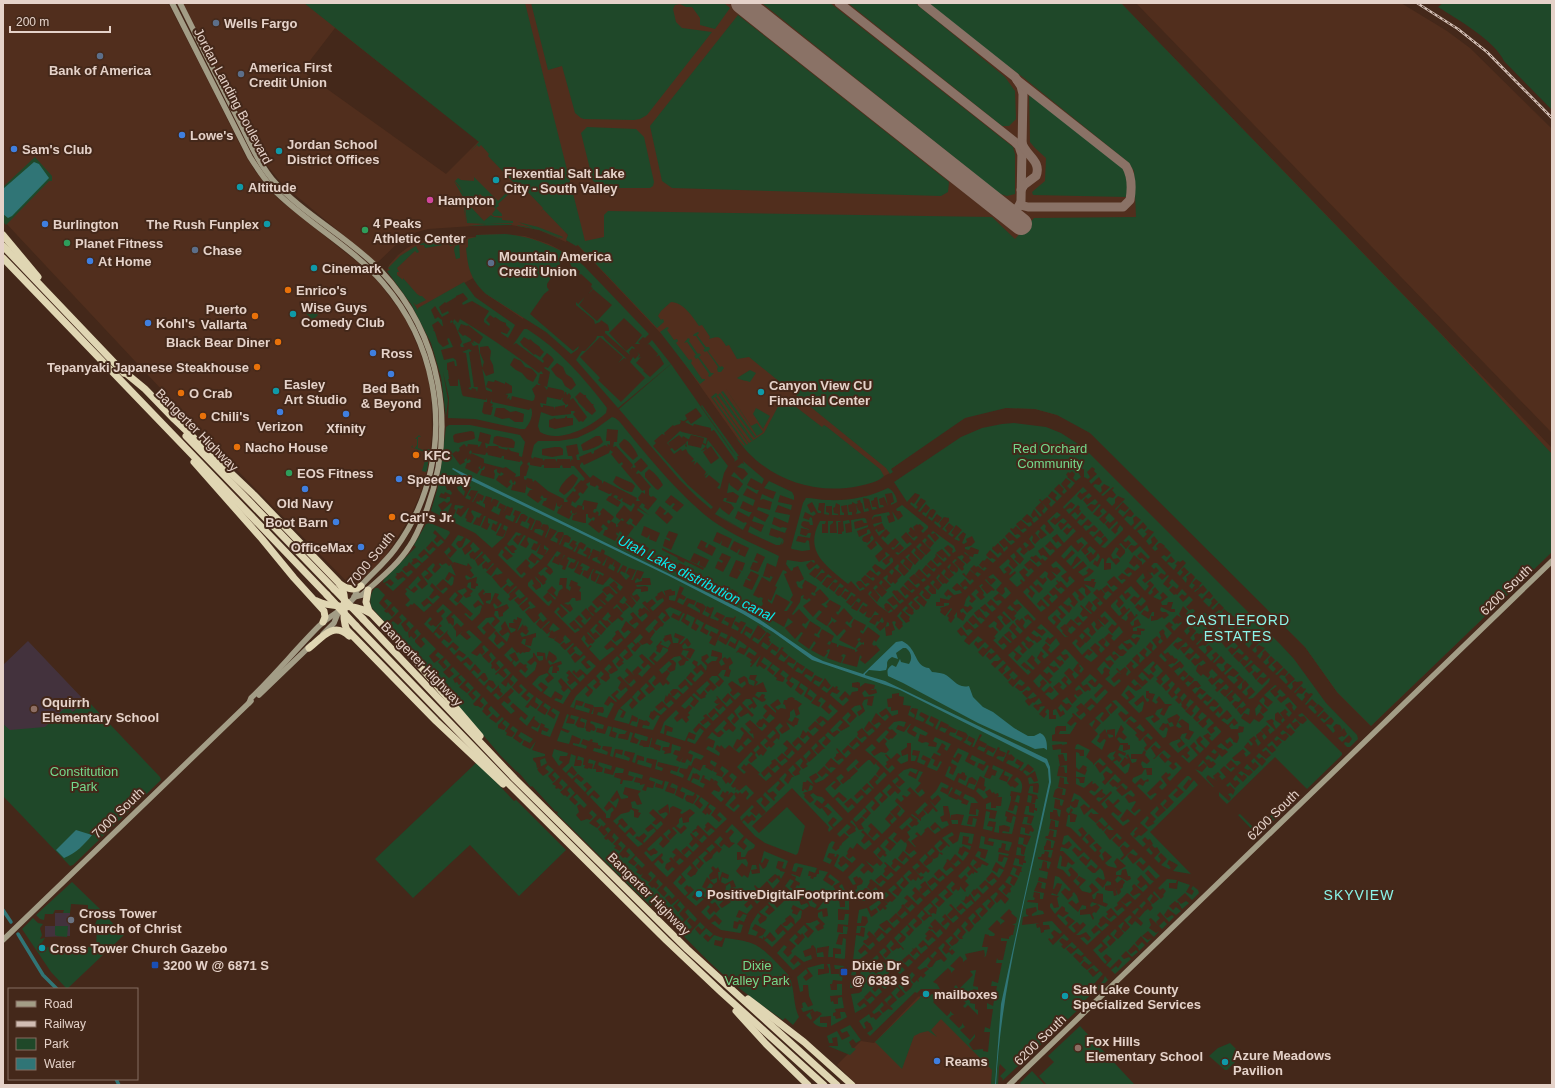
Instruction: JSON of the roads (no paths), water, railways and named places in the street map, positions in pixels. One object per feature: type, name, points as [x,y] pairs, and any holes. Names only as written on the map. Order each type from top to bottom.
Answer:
[{"type":"highway","points":[[3,235],[27,262],[47,292]]},
{"type":"highway","name":"Bangerter Highway","points":[[3,246],[334,589],[507,771],[666,928],[837,1085]]},
{"type":"highway","name":"Bangerter Highway","points":[[3,258],[356,626],[537,812],[666,940],[824,1085]]},
{"type":"highway","points":[[122,370],[145,389],[174,419],[249,489],[338,582],[345,594],[346,627],[361,643],[454,739],[516,797],[537,812]]},
{"type":"highway","points":[[174,437],[198,468],[324,611],[325,617],[323,622]]},
{"type":"highway","points":[[338,582],[350,589],[365,588],[366,604],[372,615]]},
{"type":"highway","points":[[312,597],[325,605],[362,609],[372,615],[408,652],[462,714],[507,771]]},
{"type":"highway","points":[[308,648],[326,634],[336,629],[342,630],[361,643]]},
{"type":"highway","points":[[666,928],[692,949],[740,993],[804,1042],[852,1085]]},
{"type":"highway","points":[[721,992],[754,1031],[808,1085]]},
{"type":"main road","name":"Jordan Landing Boulevard","points":[[172,3],[250,157],[266,180],[292,206],[351,252],[374,273],[395,298],[413,327],[430,371],[434,394],[436,422],[435,446],[429,482],[416,515]]},
{"type":"main road","name":"Jordan Landing Boulevard","points":[[180,3],[252,148],[271,178],[294,199],[379,269],[400,294],[418,324],[428,346],[436,372],[440,395],[442,422],[438,466],[434,488],[424,518]]},
{"type":"main road","name":"7000 South","points":[[365,588],[405,534],[416,515]]},
{"type":"main road","name":"7000 South","points":[[249,703],[251,698],[323,622],[329,617],[338,613],[354,597],[356,591],[365,588],[407,551],[424,518]]},
{"type":"main road","name":"6200 South","points":[[1009,1085],[1552,561]]},
{"type":"main road","name":"7000 South","points":[[3,940],[334,623],[338,613]]},
{"type":"water","points":[[34,162],[39,164],[49,178],[12,216],[8,218],[3,214],[3,189]]},
{"type":"water","points":[[453,468],[743,610],[823,661],[863,674],[896,642],[902,641],[910,647],[922,666],[929,668],[932,672],[944,674],[958,685],[965,687],[969,686],[973,697],[983,707],[993,712],[1014,728],[1028,736],[1034,736],[1040,733],[1044,736],[1047,750],[1044,748],[1035,749],[978,723],[888,676],[888,669],[892,665],[896,667],[900,659],[901,662],[909,664],[911,655],[906,648],[903,648],[896,653],[898,659],[892,657],[888,660],[886,670],[869,670],[865,674],[885,681],[1047,759],[1050,767],[1051,782],[1010,971],[999,1047],[996,1085],[1001,1004],[1049,782],[1048,769],[1045,763],[900,690],[812,660],[773,632],[743,614],[669,576],[466,478],[452,469]]},
{"type":"water","points":[[76,830],[92,835],[80,848],[64,858],[56,850]]},
{"type":"waterway","points":[[3,910],[11,922]]},
{"type":"waterway","points":[[18,934],[43,975],[56,988]]},
{"type":"waterway","points":[[116,1080],[119,1085]]},
{"type":"railway","points":[[1417,3],[1458,29],[1487,52],[1552,118]]},
{"type":"place","name":"Wells Fargo","points":[[216,23]]},
{"type":"place","name":"Bank of America","points":[[100,56]]},
{"type":"place","name":"America First Credit Union","points":[[241,74]]},
{"type":"place","name":"Lowe's","points":[[182,135]]},
{"type":"place","name":"Sam's Club","points":[[14,149]]},
{"type":"place","name":"Jordan School District Offices","points":[[279,151]]},
{"type":"place","name":"Flexential Salt Lake City - South Valley","points":[[496,180]]},
{"type":"place","name":"Altitude","points":[[240,187]]},
{"type":"place","name":"Hampton","points":[[430,200]]},
{"type":"place","name":"Burlington","points":[[45,224]]},
{"type":"place","name":"The Rush Funplex","points":[[267,224]]},
{"type":"place","name":"4 Peaks Athletic Center","points":[[365,230]]},
{"type":"place","name":"Planet Fitness","points":[[67,243]]},
{"type":"place","name":"Chase","points":[[195,250]]},
{"type":"place","name":"At Home","points":[[90,261]]},
{"type":"place","name":"Mountain America Credit Union","points":[[491,263]]},
{"type":"place","name":"Cinemark","points":[[314,268]]},
{"type":"place","name":"Enrico's","points":[[288,290]]},
{"type":"place","name":"Wise Guys Comedy Club","points":[[293,314]]},
{"type":"place","name":"Puerto Vallarta","points":[[255,316]]},
{"type":"place","name":"Kohl's","points":[[148,323]]},
{"type":"place","name":"Black Bear Diner","points":[[278,342]]},
{"type":"place","name":"Ross","points":[[373,353]]},
{"type":"place","name":"Tepanyaki Japanese Steakhouse","points":[[257,367]]},
{"type":"place","name":"Bed Bath & Beyond","points":[[391,374]]},
{"type":"place","name":"Easley Art Studio","points":[[276,391]]},
{"type":"place","name":"Canyon View CU Financial Center","points":[[761,392]]},
{"type":"place","name":"O Crab","points":[[181,393]]},
{"type":"place","name":"Verizon","points":[[280,412]]},
{"type":"place","name":"Xfinity","points":[[346,414]]},
{"type":"place","name":"Chili's","points":[[203,416]]},
{"type":"place","name":"Nacho House","points":[[237,447]]},
{"type":"place","name":"KFC","points":[[416,455]]},
{"type":"place","name":"EOS Fitness","points":[[289,473]]},
{"type":"place","name":"Speedway","points":[[399,479]]},
{"type":"place","name":"Old Navy","points":[[305,489]]},
{"type":"place","name":"Carl's Jr.","points":[[392,517]]},
{"type":"place","name":"Boot Barn","points":[[336,522]]},
{"type":"place","name":"OfficeMax","points":[[361,547]]},
{"type":"place","name":"Oquirrh Elementary School","points":[[34,709]]},
{"type":"place","name":"PositiveDigitalFootprint.com","points":[[699,894]]},
{"type":"place","name":"Cross Tower Church of Christ","points":[[71,920]]},
{"type":"place","name":"Cross Tower Church Gazebo","points":[[42,948]]},
{"type":"place","name":"3200 W @ 6871 S","points":[[155,965]]},
{"type":"place","name":"Dixie Dr @ 6383 S","points":[[844,972]]},
{"type":"place","name":"mailboxes","points":[[926,994]]},
{"type":"place","name":"Salt Lake County Specialized Services","points":[[1065,996]]},
{"type":"place","name":"Fox Hills Elementary School","points":[[1078,1048]]},
{"type":"place","name":"Reams","points":[[937,1061]]},
{"type":"place","name":"Azure Meadows Pavilion","points":[[1225,1062]]},
{"type":"district","name":"CASTLEFORD ESTATES","points":[[1238,628]]},
{"type":"district","name":"SKYVIEW","points":[[1359,895]]},
{"type":"park label","name":"Red Orchard Community","points":[[1050,456]]},
{"type":"park label","name":"Constitution Park","points":[[84,778]]},
{"type":"park label","name":"Dixie Valley Park","points":[[757,972]]},
{"type":"water label","name":"Utah Lake distribution canal","points":[[696,578]]}]
